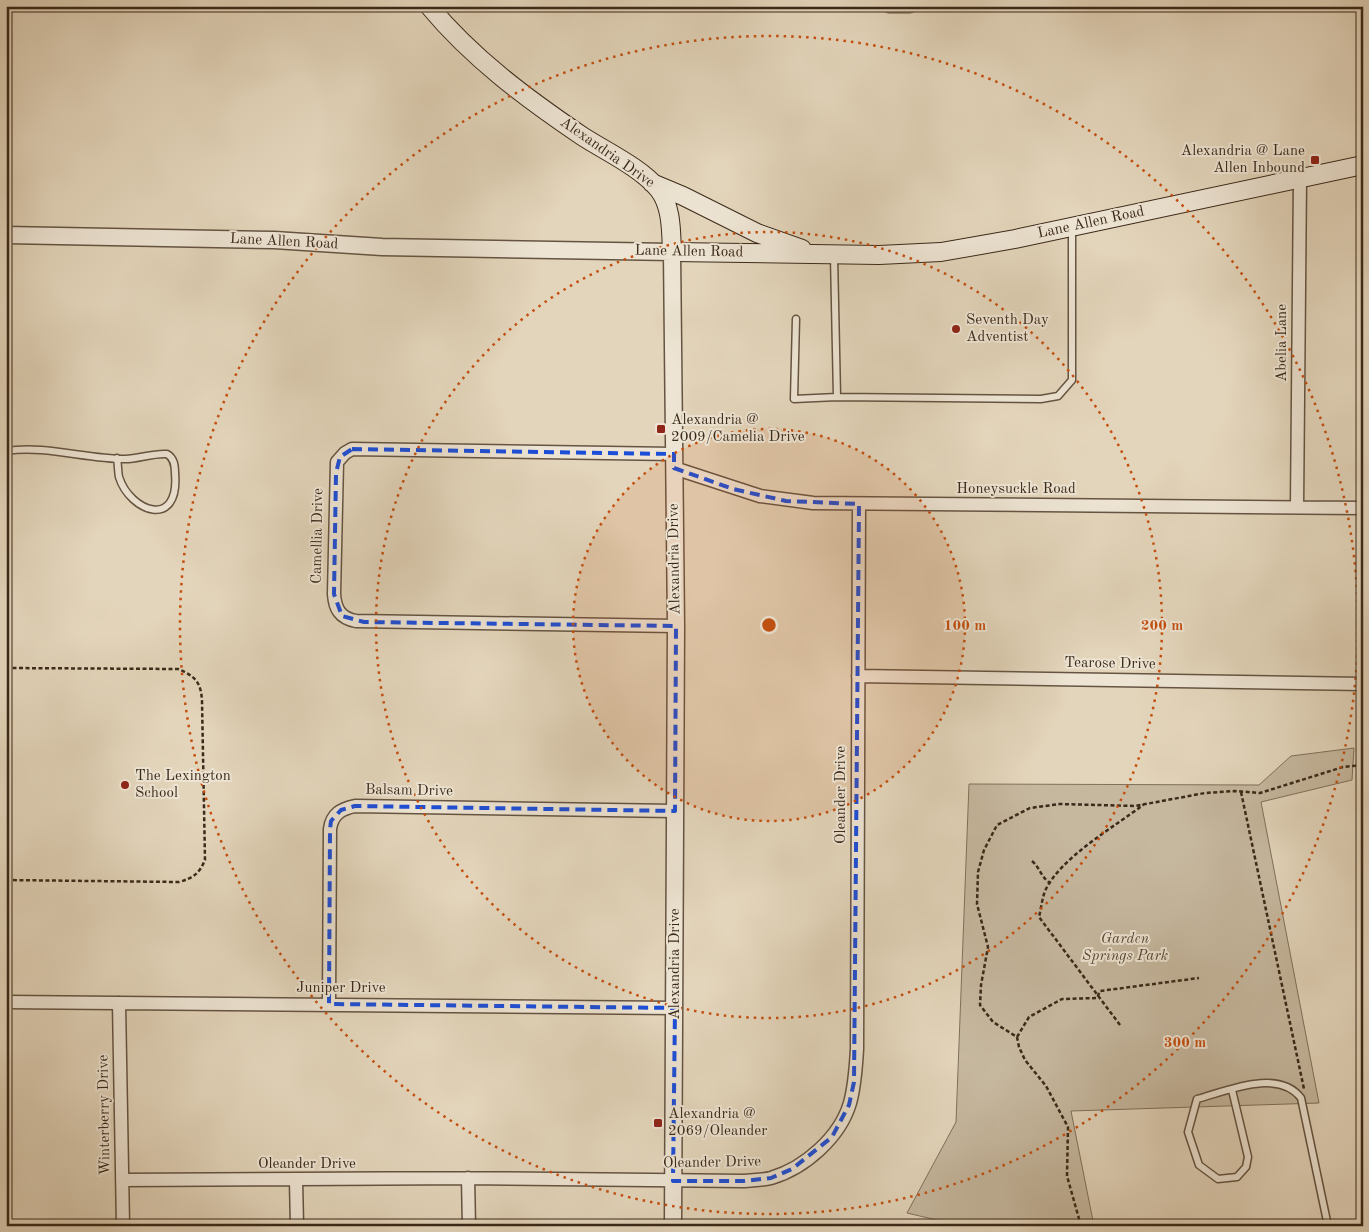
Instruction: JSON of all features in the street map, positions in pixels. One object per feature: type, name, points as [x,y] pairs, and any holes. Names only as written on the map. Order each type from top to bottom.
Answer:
[{"type":"main road","name":"Alexandria Drive","points":[[429,6],[450,31],[508,82],[652,183],[659,190],[669,212],[672,252]]},
{"type":"main road","name":"Lane Allen Road","points":[[672,252],[908,255],[941,252],[1072,227],[1363,165]]},
{"type":"main road","points":[[652,183],[683,196],[757,233],[816,254]]},
{"type":"street","points":[[889,6],[910,6]]},
{"type":"street","name":"Abelia Lane","points":[[1297,507],[1300,178]]},
{"type":"street","name":"Lane Allen Road","points":[[6,235],[274,240],[382,247],[672,252]]},
{"type":"street","name":"Alexandria Drive","points":[[672,252],[676,626],[673,1226]]},
{"type":"street","name":"Camellia Drive","points":[[674,461],[352,449],[344,453],[337,462],[334,594],[337,608],[342,616],[356,621],[676,626]]},
{"type":"street","name":"Honeysuckle Road","points":[[674,461],[760,496],[813,504],[1363,508]]},
{"type":"street","name":"Oleander Drive","points":[[122,1180],[468,1178],[744,1181],[771,1178],[792,1169],[808,1159],[832,1137],[849,1105],[854,1082],[857,1049],[859,504]]},
{"type":"street","name":"Tearose Drive","points":[[858,676],[1363,684]]},
{"type":"street","name":"Balsam Drive","points":[[329,1004],[330,829],[331,821],[341,810],[355,806],[675,811]]},
{"type":"street","name":"Juniper Drive","points":[[6,1002],[675,1008]]},
{"type":"street","name":"Winterberry Drive","points":[[118,1003],[123,1226]]},
{"type":"street","points":[[468,1178],[469,1226]]},
{"type":"street","points":[[296,1180],[297,1226]]},
{"type":"lane","points":[[796,319],[794,399],[837,396],[1041,399],[1058,396],[1072,380],[1072,227]]},
{"type":"lane","points":[[834,254],[837,396]]},
{"type":"lane","points":[[6,451],[27,448],[117,458],[126,459],[156,453],[166,454],[172,457],[174,463],[176,491],[168,507],[162,510],[147,508],[130,495],[120,478],[117,458]]},
{"type":"lane","points":[[1232,1090],[1248,1157],[1246,1167],[1237,1177],[1218,1179],[1199,1166],[1188,1132],[1198,1099],[1232,1090],[1266,1082],[1294,1089],[1301,1098],[1328,1226]]},
{"type":"path","points":[[6,668],[178,669],[192,674],[201,685],[205,860],[200,871],[192,878],[179,882],[6,880]]},
{"type":"path","points":[[1017,1037],[993,1022],[980,1005],[981,985],[988,947],[977,904],[978,872],[988,842],[997,825],[1030,808],[1060,804],[1135,806],[1205,794],[1260,793],[1343,768],[1363,765]]},
{"type":"path","points":[[1241,792],[1305,1088],[1301,1098]]},
{"type":"path","points":[[1120,1025],[1097,998],[1038,917],[1045,892],[1050,883],[1092,841],[1144,804]]},
{"type":"path","points":[[1032,861],[1037,866],[1042,878],[1050,883]]},
{"type":"path","points":[[1097,998],[1100,991],[1200,978]]},
{"type":"path","points":[[1081,1226],[1067,1176],[1068,1127],[1046,1086],[1025,1060],[1017,1037],[1029,1017],[1062,1000],[1097,998]]},
{"type":"highlighted area","points":[[352,449],[674,454],[674,468],[733,489],[786,501],[859,504],[854,1082],[849,1105],[832,1137],[792,1169],[771,1178],[744,1181],[673,1181],[675,1008],[329,1004],[330,829],[331,821],[341,810],[355,806],[675,811],[676,626],[364,622],[342,616],[334,594],[336,473],[340,457]]},
{"type":"green space","name":"Garden Springs Park","points":[[1354,748],[1352,780],[1261,802],[1319,1103],[1071,1111],[1094,1226],[962,1226],[907,1213],[956,1122],[969,784],[1259,785],[1291,756]]},
{"type":"place","name":"Alexandria @ Lane Allen Inbound","points":[[1315,160]]},
{"type":"place","name":"Seventh Day Adventist","points":[[956,329]]},
{"type":"place","name":"Alexandria @ 2009/Camelia Drive","points":[[661,429]]},
{"type":"place","name":"The Lexington School","points":[[125,785]]},
{"type":"place","name":"Alexandria @ 2069/Oleander","points":[[658,1123]]}]
